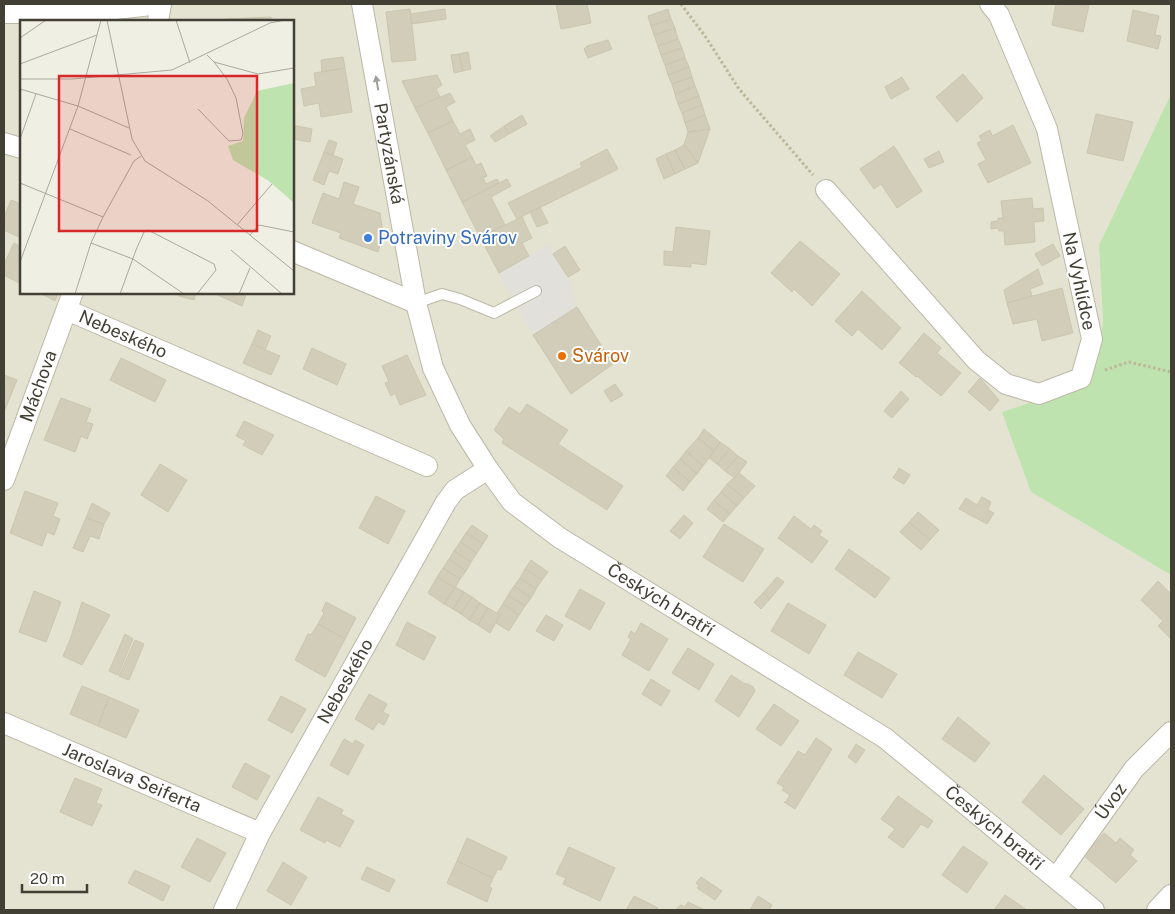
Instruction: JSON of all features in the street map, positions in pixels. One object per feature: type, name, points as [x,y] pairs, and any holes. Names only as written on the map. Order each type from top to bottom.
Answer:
[{"type":"street","points":[[4,13],[80,13],[161,4],[158,20]]},
{"type":"street","name":"Partyzánská","points":[[362,4],[416,304]]},
{"type":"street","name":"Na Vyhlídce","points":[[990,4],[999,15],[1047,129],[1092,339],[1081,378]]},
{"type":"street","points":[[4,143],[20,148]]},
{"type":"street","points":[[826,190],[976,360],[1006,384],[1039,394],[1081,378]]},
{"type":"street","points":[[294,252],[416,304]]},
{"type":"street","name":"Nebeského","points":[[70,301],[427,466]]},
{"type":"street","name":"Máchova","points":[[4,480],[70,301]]},
{"type":"street","name":"Českých bratří","points":[[416,304],[433,368],[460,425],[512,502],[560,538],[884,738],[1094,910]]},
{"type":"street","name":"Nebeského","points":[[224,910],[260,833],[446,502],[455,490],[488,469]]},
{"type":"street","name":"Jaroslava Seiferta","points":[[4,723],[260,833]]},
{"type":"street","name":"Úvoz","points":[[1056,878],[1134,769],[1171,732]]},
{"type":"street","points":[[1157,910],[1171,895]]},
{"type":"lane","points":[[416,304],[442,294],[494,313],[536,291]]},
{"type":"path","points":[[681,4],[705,36],[739,89],[826,190]]},
{"type":"path","points":[[1081,378],[1129,362],[1171,372]]},
{"type":"shaded area","points":[[4,4],[1171,4],[1171,94],[1099,245],[1103,323],[1090,383],[1031,492],[1171,575],[1171,910],[4,910]]},
{"type":"shaded area","points":[[549,245],[568,277],[577,307],[533,335],[499,273]]},
{"type":"green space","points":[[1171,94],[1171,575],[1031,492],[1002,412],[1090,383],[1103,323],[1099,245]]},
{"type":"building","points":[[556,4],[587,4],[591,23],[561,29]]},
{"type":"building","points":[[1056,4],[1089,5],[1083,32],[1052,25]]},
{"type":"building","points":[[410,9],[416,60],[392,62],[386,12]]},
{"type":"building","points":[[445,9],[446,19],[412,24],[410,14]]},
{"type":"building","points":[[668,9],[671,19],[651,26],[648,16]]},
{"type":"building","points":[[1133,10],[1159,16],[1155,35],[1161,36],[1158,49],[1127,41]]},
{"type":"building","points":[[271,17],[272,20],[225,20]]},
{"type":"building","points":[[671,19],[675,28],[654,35],[651,26]]},
{"type":"building","points":[[675,28],[678,39],[658,46],[654,35]]},
{"type":"building","points":[[678,39],[682,48],[661,55],[658,46]]},
{"type":"building","points":[[608,40],[612,49],[588,58],[584,49],[587,46]]},
{"type":"building","points":[[682,48],[685,58],[665,65],[661,55]]},
{"type":"building","points":[[468,52],[471,69],[463,71],[459,54]]},
{"type":"building","points":[[459,54],[463,71],[454,73],[451,55]]},
{"type":"building","points":[[343,57],[345,68],[322,72],[321,60]]},
{"type":"building","points":[[685,58],[689,67],[668,75],[665,65]]},
{"type":"building","points":[[689,67],[692,77],[672,84],[668,75]]},
{"type":"building","points":[[345,68],[352,112],[321,117],[319,103],[304,106],[301,89],[316,86],[314,73]]},
{"type":"building","points":[[963,74],[983,98],[957,122],[936,97]]},
{"type":"building","points":[[437,75],[442,85],[436,89],[440,97],[415,108],[402,81]]},
{"type":"building","points":[[692,77],[695,86],[675,94],[672,84]]},
{"type":"building","points":[[902,77],[909,89],[891,99],[885,87]]},
{"type":"building","points":[[695,86],[699,96],[678,104],[675,94]]},
{"type":"building","points":[[450,93],[455,102],[446,107],[453,121],[428,133],[415,108]]},
{"type":"building","points":[[699,96],[702,105],[682,113],[678,104]]},
{"type":"building","points":[[702,105],[705,115],[685,123],[682,113]]},
{"type":"building","points":[[1096,114],[1133,122],[1123,161],[1087,153]]},
{"type":"building","points":[[522,115],[527,124],[509,134],[504,126]]},
{"type":"building","points":[[705,115],[710,129],[688,132],[685,123]]},
{"type":"building","points":[[453,121],[460,134],[470,129],[475,140],[465,145],[472,157],[446,170],[428,133]]},
{"type":"building","points":[[294,125],[312,129],[310,142],[294,139]]},
{"type":"building","points":[[1013,125],[1031,163],[988,183],[978,164],[986,160],[977,143],[982,141],[979,136],[990,130],[992,136]]},
{"type":"building","points":[[504,126],[509,134],[495,142],[490,136]]},
{"type":"building","points":[[710,129],[698,163],[684,145],[688,132]]},
{"type":"building","points":[[329,140],[337,143],[333,155],[324,152]]},
{"type":"building","points":[[684,145],[698,163],[685,169],[675,150]]},
{"type":"building","points":[[894,146],[922,191],[897,208],[881,184],[874,189],[860,169]]},
{"type":"building","points":[[607,149],[618,169],[517,219],[508,203],[582,167],[580,163]]},
{"type":"building","points":[[675,150],[685,169],[675,174],[666,154]]},
{"type":"building","points":[[939,151],[944,162],[929,168],[924,159]]},
{"type":"building","points":[[324,152],[343,159],[338,174],[329,171],[324,185],[313,180]]},
{"type":"building","points":[[666,154],[675,174],[664,179],[656,159]]},
{"type":"building","points":[[472,157],[476,165],[481,163],[487,176],[483,178],[486,184],[497,179],[499,183],[462,202],[446,170]]},
{"type":"building","points":[[507,179],[511,186],[491,197],[505,225],[480,237],[462,202]]},
{"type":"building","points":[[344,182],[359,187],[353,204],[380,213],[383,234],[378,252],[339,238],[341,233],[312,223],[323,193],[339,199]]},
{"type":"building","points":[[1032,198],[1033,209],[1043,208],[1044,221],[1034,222],[1035,242],[1005,245],[1004,231],[999,231],[998,228],[991,229],[991,222],[998,221],[998,218],[1003,218],[1001,201]]},
{"type":"building","points":[[11,200],[20,204],[20,238],[4,230],[4,217]]},
{"type":"building","points":[[540,207],[548,223],[537,227],[530,212]]},
{"type":"building","points":[[522,217],[532,238],[522,243],[529,256],[499,273],[480,237]]},
{"type":"building","points":[[676,227],[710,231],[706,265],[691,263],[691,267],[664,265],[664,251],[673,252]]},
{"type":"building","points":[[800,241],[840,274],[812,306],[794,289],[792,292],[771,273]]},
{"type":"building","points":[[14,243],[20,246],[20,283],[4,275],[4,264]]},
{"type":"building","points":[[1053,244],[1060,256],[1042,266],[1035,254]]},
{"type":"building","points":[[565,246],[580,270],[568,277],[553,254]]},
{"type":"building","points":[[1038,269],[1043,284],[1030,289],[1032,296],[1007,303],[1004,290]]},
{"type":"building","points":[[1062,288],[1073,333],[1042,341],[1037,319],[1013,324],[1007,303]]},
{"type":"building","points":[[862,291],[901,328],[882,350],[858,329],[852,336],[835,321]]},
{"type":"building","points":[[42,294],[58,294],[55,301]]},
{"type":"building","points":[[180,294],[196,294],[194,300],[179,296]]},
{"type":"building","points":[[215,294],[246,294],[242,306]]},
{"type":"building","points":[[577,307],[613,364],[571,394],[533,335]]},
{"type":"building","points":[[258,330],[271,336],[265,350],[252,344]]},
{"type":"building","points":[[924,333],[941,348],[937,353],[961,373],[941,396],[899,363]]},
{"type":"building","points":[[252,344],[280,356],[271,375],[243,363]]},
{"type":"building","points":[[312,348],[346,364],[337,385],[303,369]]},
{"type":"building","points":[[407,355],[426,395],[400,405],[395,393],[391,396],[385,383],[389,382],[382,366]]},
{"type":"building","points":[[121,358],[166,380],[155,402],[110,380]]},
{"type":"building","points":[[4,375],[17,380],[4,412]]},
{"type":"building","points":[[980,378],[999,400],[990,411],[968,392]]},
{"type":"building","points":[[615,384],[623,395],[611,402],[604,391]]},
{"type":"building","points":[[901,391],[909,399],[892,418],[884,411]]},
{"type":"building","points":[[61,398],[91,409],[86,422],[93,424],[87,439],[81,436],[75,452],[44,440]]},
{"type":"building","points":[[527,404],[568,430],[558,444],[623,486],[607,510],[502,443],[504,439],[494,430],[509,407],[520,414]]},
{"type":"building","points":[[244,421],[274,435],[262,455],[243,445],[246,441],[236,436]]},
{"type":"building","points":[[704,429],[720,442],[714,451],[698,438]]},
{"type":"building","points":[[698,438],[714,451],[703,466],[686,451]]},
{"type":"building","points":[[720,442],[730,449],[717,464],[709,458]]},
{"type":"building","points":[[730,449],[738,456],[725,471],[717,464]]},
{"type":"building","points":[[686,451],[703,466],[697,474],[680,459]]},
{"type":"building","points":[[738,456],[747,462],[735,478],[725,471]]},
{"type":"building","points":[[680,459],[697,474],[690,482],[673,467]]},
{"type":"building","points":[[160,464],[187,480],[168,512],[141,495]]},
{"type":"building","points":[[673,467],[690,482],[683,491],[666,476]]},
{"type":"building","points":[[899,468],[910,475],[904,484],[893,478]]},
{"type":"building","points":[[739,473],[755,486],[744,498],[727,484]]},
{"type":"building","points":[[727,484],[744,498],[737,506],[721,492]]},
{"type":"building","points":[[25,491],[58,503],[53,516],[60,519],[54,535],[47,532],[42,546],[10,533]]},
{"type":"building","points":[[721,492],[737,506],[730,514],[714,500]]},
{"type":"building","points":[[376,496],[405,511],[388,544],[359,528]]},
{"type":"building","points":[[982,497],[991,502],[988,510],[994,513],[987,524],[959,509],[966,498],[977,505]]},
{"type":"building","points":[[714,500],[730,514],[723,522],[707,509]]},
{"type":"building","points":[[92,503],[110,513],[104,524],[86,518]]},
{"type":"building","points":[[918,512],[939,530],[930,540],[909,522]]},
{"type":"building","points":[[684,515],[693,523],[680,539],[670,531]]},
{"type":"building","points":[[794,516],[811,529],[814,525],[822,531],[819,535],[828,541],[812,563],[778,538]]},
{"type":"building","points":[[86,518],[104,524],[99,539],[90,536],[83,552],[73,548]]},
{"type":"building","points":[[909,522],[930,540],[921,550],[900,532]]},
{"type":"building","points":[[724,524],[764,549],[743,582],[703,557]]},
{"type":"building","points":[[472,525],[488,536],[483,544],[466,533]]},
{"type":"building","points":[[466,533],[483,544],[477,553],[460,542]]},
{"type":"building","points":[[460,542],[477,553],[471,562],[454,551]]},
{"type":"building","points":[[849,549],[890,578],[875,598],[835,569]]},
{"type":"building","points":[[454,551],[471,562],[466,571],[449,559]]},
{"type":"building","points":[[449,559],[466,571],[460,579],[443,568]]},
{"type":"building","points":[[531,560],[548,572],[542,580],[525,569]]},
{"type":"building","points":[[443,568],[460,579],[455,588],[437,577]]},
{"type":"building","points":[[525,569],[542,580],[536,589],[520,578]]},
{"type":"building","points":[[437,577],[455,588],[444,604],[428,593]]},
{"type":"building","points":[[777,577],[784,582],[770,599],[763,593]]},
{"type":"building","points":[[520,578],[536,589],[531,598],[514,586]]},
{"type":"building","points":[[1158,581],[1171,594],[1171,639],[1158,626],[1163,621],[1141,600]]},
{"type":"building","points":[[514,586],[531,598],[525,606],[508,595]]},
{"type":"building","points":[[455,587],[464,592],[453,609],[444,604]]},
{"type":"building","points":[[580,589],[605,603],[590,630],[565,616]]},
{"type":"building","points":[[34,591],[61,602],[46,642],[19,632]]},
{"type":"building","points":[[464,592],[472,597],[461,614],[453,609]]},
{"type":"building","points":[[763,593],[770,599],[761,609],[754,602]]},
{"type":"building","points":[[508,595],[525,606],[519,615],[503,604]]},
{"type":"building","points":[[472,597],[480,603],[469,620],[461,614]]},
{"type":"building","points":[[82,602],[110,615],[82,665],[63,656]]},
{"type":"building","points":[[326,602],[356,618],[345,639],[318,624],[324,613],[322,611]]},
{"type":"building","points":[[480,603],[488,608],[478,625],[469,620]]},
{"type":"building","points":[[788,603],[826,625],[809,654],[771,631]]},
{"type":"building","points":[[503,604],[519,615],[509,631],[496,623],[500,615],[497,613]]},
{"type":"building","points":[[488,608],[500,615],[490,633],[478,625]]},
{"type":"building","points":[[546,615],[563,625],[554,641],[536,631]]},
{"type":"building","points":[[407,622],[436,637],[424,660],[396,645]]},
{"type":"building","points":[[641,623],[668,639],[649,671],[622,655],[631,639],[628,637],[631,631],[635,634]]},
{"type":"building","points":[[318,624],[345,639],[325,677],[295,660],[308,634],[311,635]]},
{"type":"building","points":[[125,634],[133,639],[118,675],[109,671]]},
{"type":"building","points":[[135,640],[144,644],[129,680],[119,676]]},
{"type":"building","points":[[688,648],[714,664],[699,690],[672,673]]},
{"type":"building","points":[[858,652],[897,674],[882,698],[844,675]]},
{"type":"building","points":[[731,675],[753,687],[755,691],[739,717],[715,701]]},
{"type":"building","points":[[651,679],[670,691],[661,706],[642,694]]},
{"type":"building","points":[[82,686],[109,697],[98,726],[70,714]]},
{"type":"building","points":[[369,694],[387,704],[383,712],[389,715],[384,725],[378,722],[373,730],[355,719]]},
{"type":"building","points":[[281,696],[306,709],[292,733],[268,720]]},
{"type":"building","points":[[109,697],[139,710],[126,738],[98,726]]},
{"type":"building","points":[[774,704],[799,721],[781,746],[756,729]]},
{"type":"building","points":[[958,717],[990,743],[975,762],[942,739]]},
{"type":"building","points":[[816,738],[832,749],[795,809],[784,802],[786,802],[790,795],[782,790],[784,787],[777,783],[798,751],[805,755]]},
{"type":"building","points":[[344,739],[353,744],[355,740],[364,745],[348,775],[330,765]]},
{"type":"building","points":[[856,744],[865,750],[856,763],[848,757]]},
{"type":"building","points":[[245,763],[270,776],[257,800],[232,787]]},
{"type":"building","points":[[1044,775],[1084,809],[1061,835],[1022,802]]},
{"type":"building","points":[[75,778],[102,789],[96,803],[102,805],[92,826],[60,812]]},
{"type":"building","points":[[898,796],[933,821],[928,828],[921,824],[903,848],[888,837],[895,829],[881,819]]},
{"type":"building","points":[[318,797],[343,810],[341,814],[354,821],[340,847],[326,840],[325,843],[300,830]]},
{"type":"building","points":[[1104,833],[1116,843],[1120,838],[1134,850],[1130,855],[1137,861],[1116,883],[1084,856]]},
{"type":"building","points":[[197,838],[226,853],[210,882],[181,867]]},
{"type":"building","points":[[467,838],[507,857],[501,870],[498,869],[493,878],[457,861]]},
{"type":"building","points":[[963,846],[988,863],[967,893],[942,875]]},
{"type":"building","points":[[569,847],[615,868],[600,901],[563,884],[566,878],[556,874]]},
{"type":"building","points":[[457,861],[493,878],[489,887],[492,888],[487,902],[447,883]]},
{"type":"building","points":[[283,862],[307,877],[291,905],[267,891]]},
{"type":"building","points":[[367,867],[395,880],[389,892],[361,879]]},
{"type":"building","points":[[135,870],[170,886],[163,901],[128,883]]},
{"type":"building","points":[[701,877],[722,891],[715,900],[697,888],[699,886],[696,883]]},
{"type":"building","points":[[1005,895],[1027,910],[994,910]]},
{"type":"building","points":[[634,896],[658,908],[656,910],[626,910]]},
{"type":"building","points":[[758,896],[772,905],[769,910],[750,910]]},
{"type":"building","points":[[688,902],[705,910],[675,910],[681,905],[685,907]]},
{"type":"place","name":"Potraviny Svárov","points":[[368,238]]},
{"type":"place","name":"Svárov","points":[[562,356]]}]
